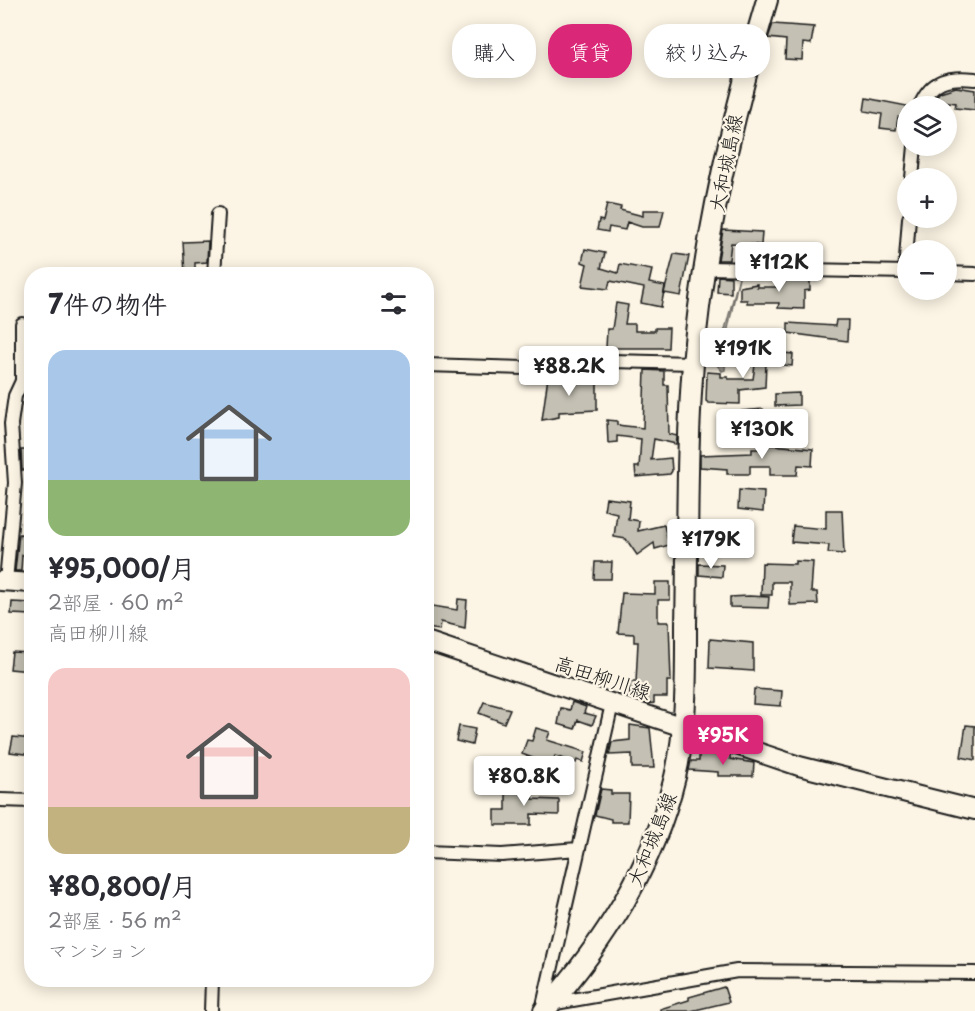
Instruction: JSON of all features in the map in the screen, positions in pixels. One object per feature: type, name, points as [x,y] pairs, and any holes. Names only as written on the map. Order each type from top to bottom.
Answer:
[{"type":"main road","name":"大和城島線","points":[[545,1008],[594,949],[634,886],[664,816],[675,776],[683,727],[693,363],[706,268],[737,106],[767,0]]},
{"type":"main road","points":[[3,581],[24,582]]},
{"type":"main road","name":"高田柳川線","points":[[434,644],[799,766],[975,810]]},
{"type":"street","points":[[925,96],[937,81],[958,77],[975,79]]},
{"type":"street","points":[[214,267],[218,214]]},
{"type":"street","points":[[706,268],[897,272]]},
{"type":"street","points":[[957,273],[975,274]]},
{"type":"street","points":[[3,581],[15,483],[11,424],[15,396],[22,381],[22,324]]},
{"type":"street","points":[[434,365],[555,369],[612,361],[693,363]]},
{"type":"street","points":[[612,704],[578,849],[545,1008],[737,971],[975,973]]},
{"type":"street","points":[[0,800],[24,801]]},
{"type":"street","points":[[434,852],[502,855],[578,849]]},
{"type":"street","points":[[211,1011],[212,987]]},
{"type":"shaded area","points":[[739,277],[726,338],[725,370],[722,371],[709,355],[709,346],[723,337]]},
{"type":"building","points":[[773,24],[814,27],[811,44],[803,43],[802,60],[785,59],[786,40],[770,38]]},
{"type":"building","points":[[956,87],[975,90],[975,110],[957,108],[957,96],[936,96],[940,92]]},
{"type":"building","points":[[866,98],[897,104],[896,130],[880,128],[882,114],[864,111]]},
{"type":"building","points":[[607,204],[643,216],[643,210],[664,210],[660,227],[642,227],[627,222],[625,230],[609,227],[608,232],[597,230],[599,220],[603,221]]},
{"type":"building","points":[[723,230],[762,232],[761,245],[731,243],[729,260],[718,260]]},
{"type":"building","points":[[208,241],[207,262],[195,263],[195,267],[185,267],[183,242]]},
{"type":"building","points":[[585,249],[605,253],[601,268],[618,273],[620,264],[652,270],[649,283],[665,286],[661,307],[641,303],[644,288],[610,281],[608,289],[582,286],[587,264],[582,262]]},
{"type":"building","points":[[674,254],[689,256],[681,296],[664,293]]},
{"type":"building","points":[[718,276],[731,277],[731,293],[717,292]]},
{"type":"building","points":[[778,278],[810,278],[810,290],[804,291],[804,309],[778,308],[779,303],[747,303],[747,300],[740,300],[740,287],[757,284],[757,287],[778,287]]},
{"type":"building","points":[[616,303],[628,305],[625,324],[635,324],[635,331],[669,328],[668,348],[606,348],[607,329],[612,329]]},
{"type":"building","points":[[836,320],[848,320],[847,341],[788,333],[788,323],[835,326]]},
{"type":"building","points":[[757,350],[793,354],[792,366],[766,363],[765,387],[740,390],[740,404],[706,401],[707,372],[721,373],[721,377],[728,377],[728,379],[753,379]]},
{"type":"building","points":[[645,370],[664,371],[664,385],[668,385],[669,434],[677,438],[676,444],[654,439],[651,460],[671,458],[672,471],[670,474],[636,477],[635,467],[639,467],[641,439],[617,436],[617,442],[608,443],[607,420],[617,421],[617,425],[643,428]]},
{"type":"building","points":[[565,376],[565,382],[597,380],[597,410],[559,412],[559,417],[542,420],[548,377]]},
{"type":"building","points":[[799,393],[799,405],[775,406],[775,394]]},
{"type":"building","points":[[763,409],[764,429],[750,430],[749,418],[743,419],[742,411]]},
{"type":"building","points":[[763,444],[813,449],[812,466],[798,465],[797,475],[770,475],[770,466],[750,466],[750,474],[727,474],[727,469],[700,467],[700,455],[752,453],[752,449],[763,449]]},
{"type":"building","points":[[21,450],[24,450],[24,470],[22,470]]},
{"type":"building","points":[[739,490],[764,492],[763,512],[738,509]]},
{"type":"building","points":[[606,498],[630,501],[628,519],[639,521],[638,531],[664,525],[669,545],[655,549],[654,543],[637,555],[626,539],[614,537],[617,513],[604,510]]},
{"type":"building","points":[[826,510],[842,510],[844,554],[828,553],[829,545],[791,542],[793,526],[826,529]]},
{"type":"building","points":[[19,534],[24,534],[21,571],[15,571]]},
{"type":"building","points":[[795,561],[813,562],[811,592],[817,592],[818,604],[790,605],[790,582],[772,582],[772,595],[761,595],[762,563],[795,564]]},
{"type":"building","points":[[595,562],[612,562],[611,579],[594,579]]},
{"type":"building","points":[[699,564],[723,565],[722,577],[699,575]]},
{"type":"building","points":[[655,582],[670,582],[670,600],[658,600],[658,622],[669,622],[671,681],[667,681],[667,697],[654,697],[654,703],[648,704],[630,697],[629,682],[636,682],[638,642],[634,642],[634,634],[618,633],[622,593],[655,594]]},
{"type":"building","points":[[730,597],[769,597],[768,608],[730,607]]},
{"type":"building","points":[[458,599],[467,600],[465,628],[441,622],[440,630],[434,629],[434,606],[457,610]]},
{"type":"building","points":[[12,602],[24,603],[24,615],[11,614]]},
{"type":"building","points":[[710,639],[753,643],[753,671],[709,668]]},
{"type":"building","points":[[12,652],[24,653],[24,670],[10,669]]},
{"type":"building","points":[[754,689],[782,691],[781,706],[753,704]]},
{"type":"building","points":[[484,702],[510,709],[504,723],[479,713]]},
{"type":"building","points":[[572,702],[586,707],[584,713],[596,716],[592,725],[578,720],[575,729],[558,724],[561,708],[570,710]]},
{"type":"building","points":[[630,725],[650,728],[654,768],[632,768],[632,754],[609,755],[612,742],[630,740]]},
{"type":"building","points":[[966,725],[975,726],[975,760],[961,757]]},
{"type":"building","points":[[459,726],[475,729],[472,745],[456,741]]},
{"type":"building","points":[[536,728],[550,732],[547,740],[586,752],[583,762],[577,760],[576,763],[555,756],[551,765],[522,754],[527,740],[532,741]]},
{"type":"building","points":[[13,737],[24,738],[24,754],[10,752]]},
{"type":"building","points":[[699,754],[730,755],[730,759],[754,763],[753,776],[718,776],[718,772],[689,770],[691,761],[699,761]]},
{"type":"building","points":[[506,785],[533,786],[532,799],[559,800],[559,815],[531,814],[531,825],[495,825],[495,810],[506,810]]},
{"type":"building","points":[[601,789],[611,790],[611,794],[629,794],[628,822],[611,822],[611,819],[595,815]]},
{"type":"building","points":[[724,987],[729,1002],[691,1011],[660,1011],[660,1009],[689,1000],[689,997]]}]
